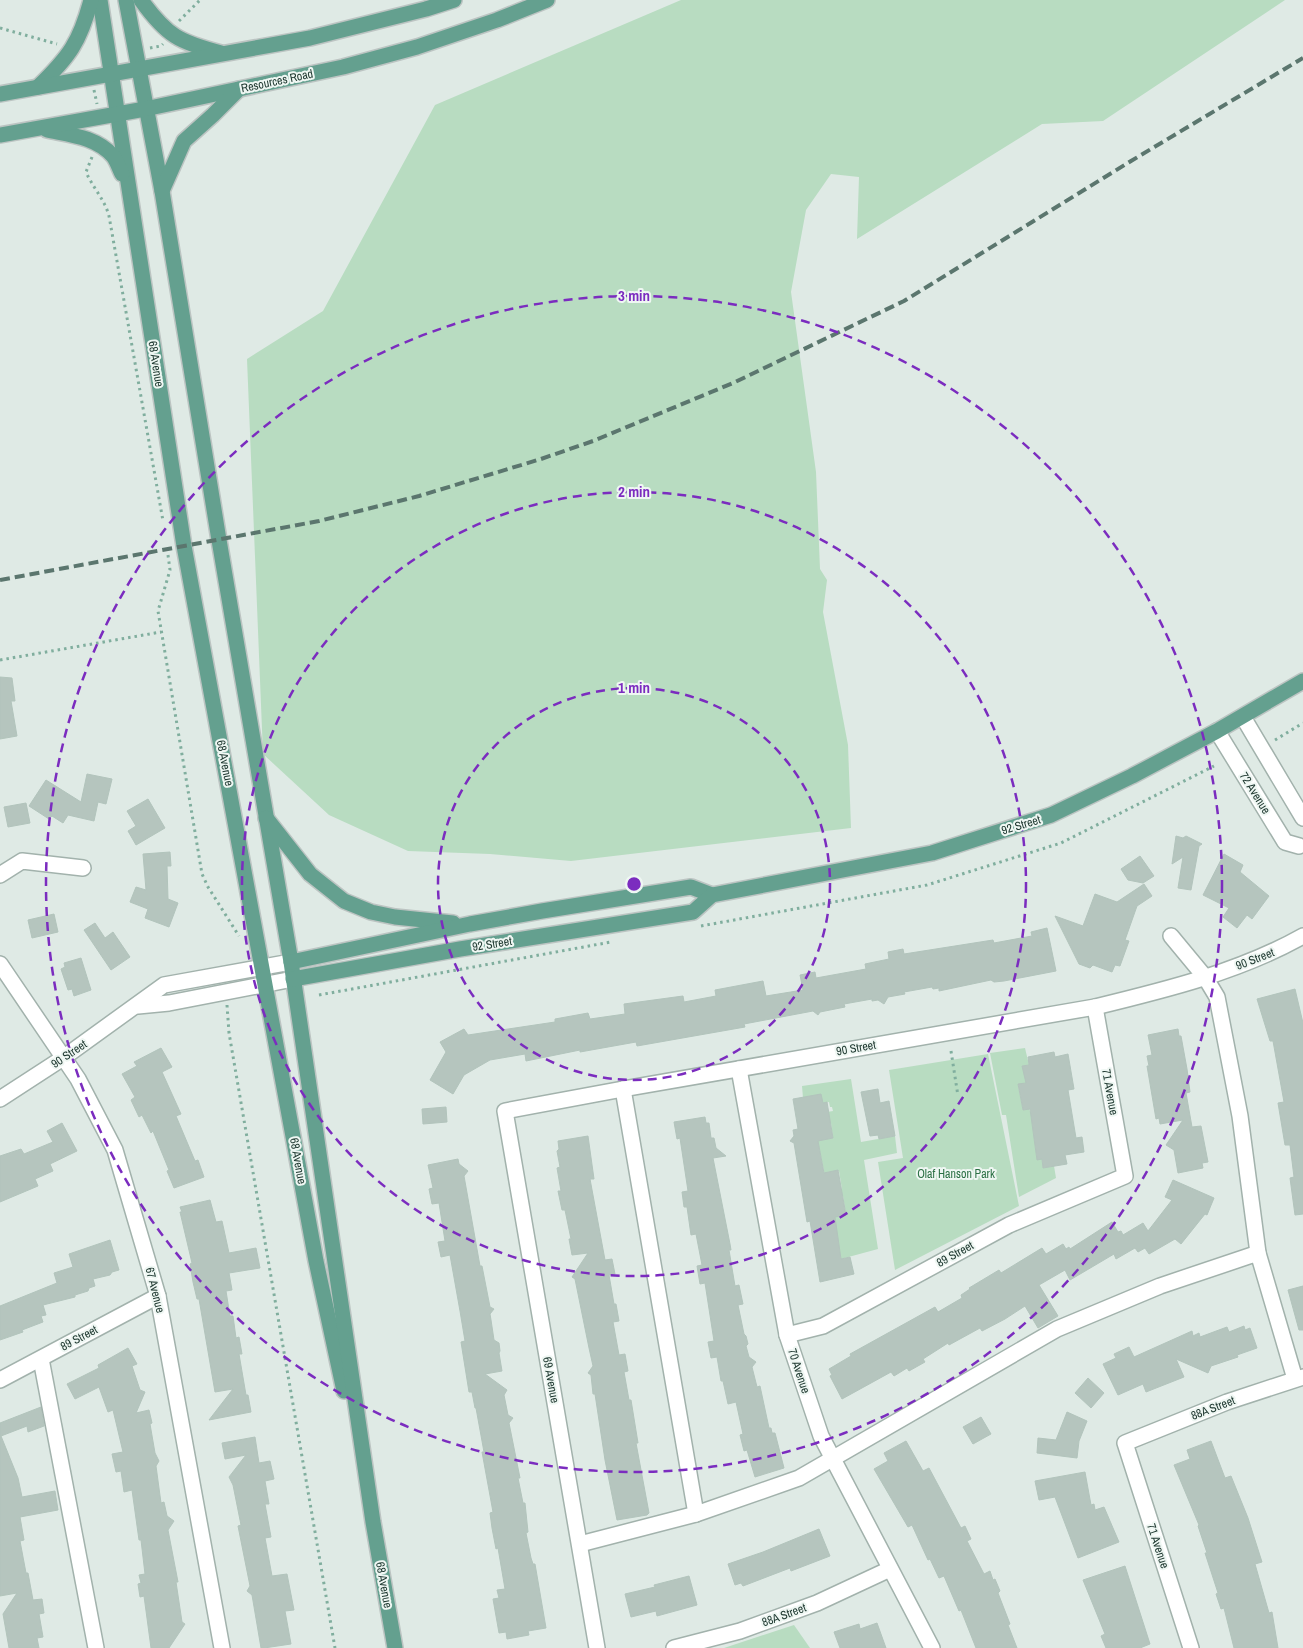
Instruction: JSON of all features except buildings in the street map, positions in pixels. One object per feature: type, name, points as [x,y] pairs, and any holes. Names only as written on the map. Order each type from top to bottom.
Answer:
[{"type":"main road","points":[[38,87],[63,62],[71,50],[84,26],[91,0]]},
{"type":"main road","name":"68 Avenue","points":[[100,0],[184,546],[316,1261],[373,1522]]},
{"type":"main road","name":"68 Avenue","points":[[126,0],[145,109],[162,191],[265,816],[291,962],[373,1522],[395,1648]]},
{"type":"main road","points":[[141,0],[170,34],[195,46],[225,54]]},
{"type":"main road","points":[[0,94],[225,54],[346,30],[454,0]]},
{"type":"main road","name":"Resources Road","points":[[0,135],[99,118],[343,68],[417,47],[547,0]]},
{"type":"main road","points":[[162,191],[184,141],[239,89]]},
{"type":"main road","points":[[39,128],[75,136],[98,144],[114,158],[130,192]]},
{"type":"main road","name":"92 Street","points":[[293,978],[693,912],[712,895],[932,853],[1051,815],[1132,776],[1217,731],[1303,681]]},
{"type":"main road","points":[[265,816],[310,874],[344,901],[370,912],[395,918],[470,924]]},
{"type":"main road","name":"92 Street","points":[[291,962],[470,924],[691,887],[712,895]]},
{"type":"street","points":[[1243,717],[1303,818]]},
{"type":"street","name":"72 Avenue","points":[[1217,731],[1285,842],[1302,844]]},
{"type":"street","points":[[0,875],[22,861],[83,868]]},
{"type":"street","points":[[1171,936],[1205,977],[1217,997],[1238,1107],[1258,1252],[1299,1378]]},
{"type":"street","name":"90 Street","points":[[505,1111],[623,1088],[1094,1008],[1147,995],[1205,977],[1279,949],[1303,936]]},
{"type":"street","name":"92 Street","points":[[263,967],[291,962]]},
{"type":"street","name":"67 Avenue","points":[[0,964],[78,1079],[115,1150],[158,1296],[222,1648]]},
{"type":"street","name":"90 Street","points":[[0,1099],[63,1058],[164,985],[263,967]]},
{"type":"street","name":"92 Street","points":[[265,984],[293,978]]},
{"type":"street","name":"90 Street","points":[[136,1007],[169,1003],[265,984]]},
{"type":"street","name":"71 Avenue","points":[[1094,1008],[1125,1176]]},
{"type":"street","name":"70 Avenue","points":[[739,1069],[787,1335],[821,1436],[932,1648]]},
{"type":"street","points":[[623,1088],[696,1514]]},
{"type":"street","name":"69 Avenue","points":[[505,1111],[598,1648]]},
{"type":"street","name":"89 Street","points":[[787,1335],[823,1326],[1009,1225],[1125,1176]]},
{"type":"street","points":[[580,1544],[696,1514],[799,1478],[1056,1329],[1160,1286],[1258,1252]]},
{"type":"street","name":"89 Street","points":[[0,1380],[158,1296]]},
{"type":"street","points":[[41,1359],[96,1648]]},
{"type":"street","name":"88A Street","points":[[1125,1443],[1227,1402],[1299,1378]]},
{"type":"street","name":"71 Avenue","points":[[1125,1443],[1191,1648]]},
{"type":"street","name":"88A Street","points":[[674,1648],[740,1631],[816,1603],[890,1569]]},
{"type":"path","points":[[176,24],[200,0]]},
{"type":"path","points":[[0,28],[66,46]]},
{"type":"path","points":[[151,48],[161,46],[164,42]]},
{"type":"path","points":[[92,78],[99,118]]},
{"type":"path","points":[[94,154],[86,172],[106,206],[109,216],[164,530]]},
{"type":"path","points":[[168,550],[170,570],[158,611],[202,874],[208,887],[239,936]]},
{"type":"path","points":[[0,660],[161,632]]},
{"type":"path","points":[[1275,740],[1303,723]]},
{"type":"path","points":[[692,928],[927,886],[1061,844],[1214,766]]},
{"type":"path","points":[[319,995],[613,942]]},
{"type":"path","points":[[226,1000],[228,1032],[335,1648]]},
{"type":"path","points":[[951,1051],[958,1096]]},
{"type":"green space","points":[[681,0],[1285,0],[1103,121],[1042,124],[857,239],[859,177],[831,174],[806,210],[791,292],[816,472],[820,569],[827,580],[823,612],[848,745],[851,828],[571,861],[490,854],[408,851],[329,815],[263,754],[247,359],[323,311],[435,105]]},
{"type":"green space","points":[[1025,1048],[1029,1065],[1022,1066],[1032,1082],[1018,1085],[1023,1110],[1029,1109],[1031,1113],[1037,1159],[1042,1159],[1043,1168],[1054,1166],[1056,1178],[1019,1197],[1006,1115],[1002,1115],[990,1053]]},
{"type":"green space","name":"Olaf Hanson Park","points":[[988,1054],[1019,1206],[895,1270],[878,1162],[903,1158],[889,1070]]},
{"type":"green space","points":[[851,1079],[861,1142],[895,1136],[897,1153],[864,1160],[878,1249],[841,1259],[837,1234],[821,1236],[819,1219],[846,1214],[843,1196],[820,1193],[842,1189],[839,1171],[828,1172],[825,1176],[819,1147],[809,1142],[833,1138],[831,1123],[804,1116],[833,1111],[829,1102],[823,1103],[803,1098],[802,1086]]},
{"type":"green space","points":[[794,1625],[810,1648],[724,1648]]},
{"type":"railway","points":[[0,580],[319,521],[419,496],[593,441],[733,383],[904,301],[1303,58]]}]
